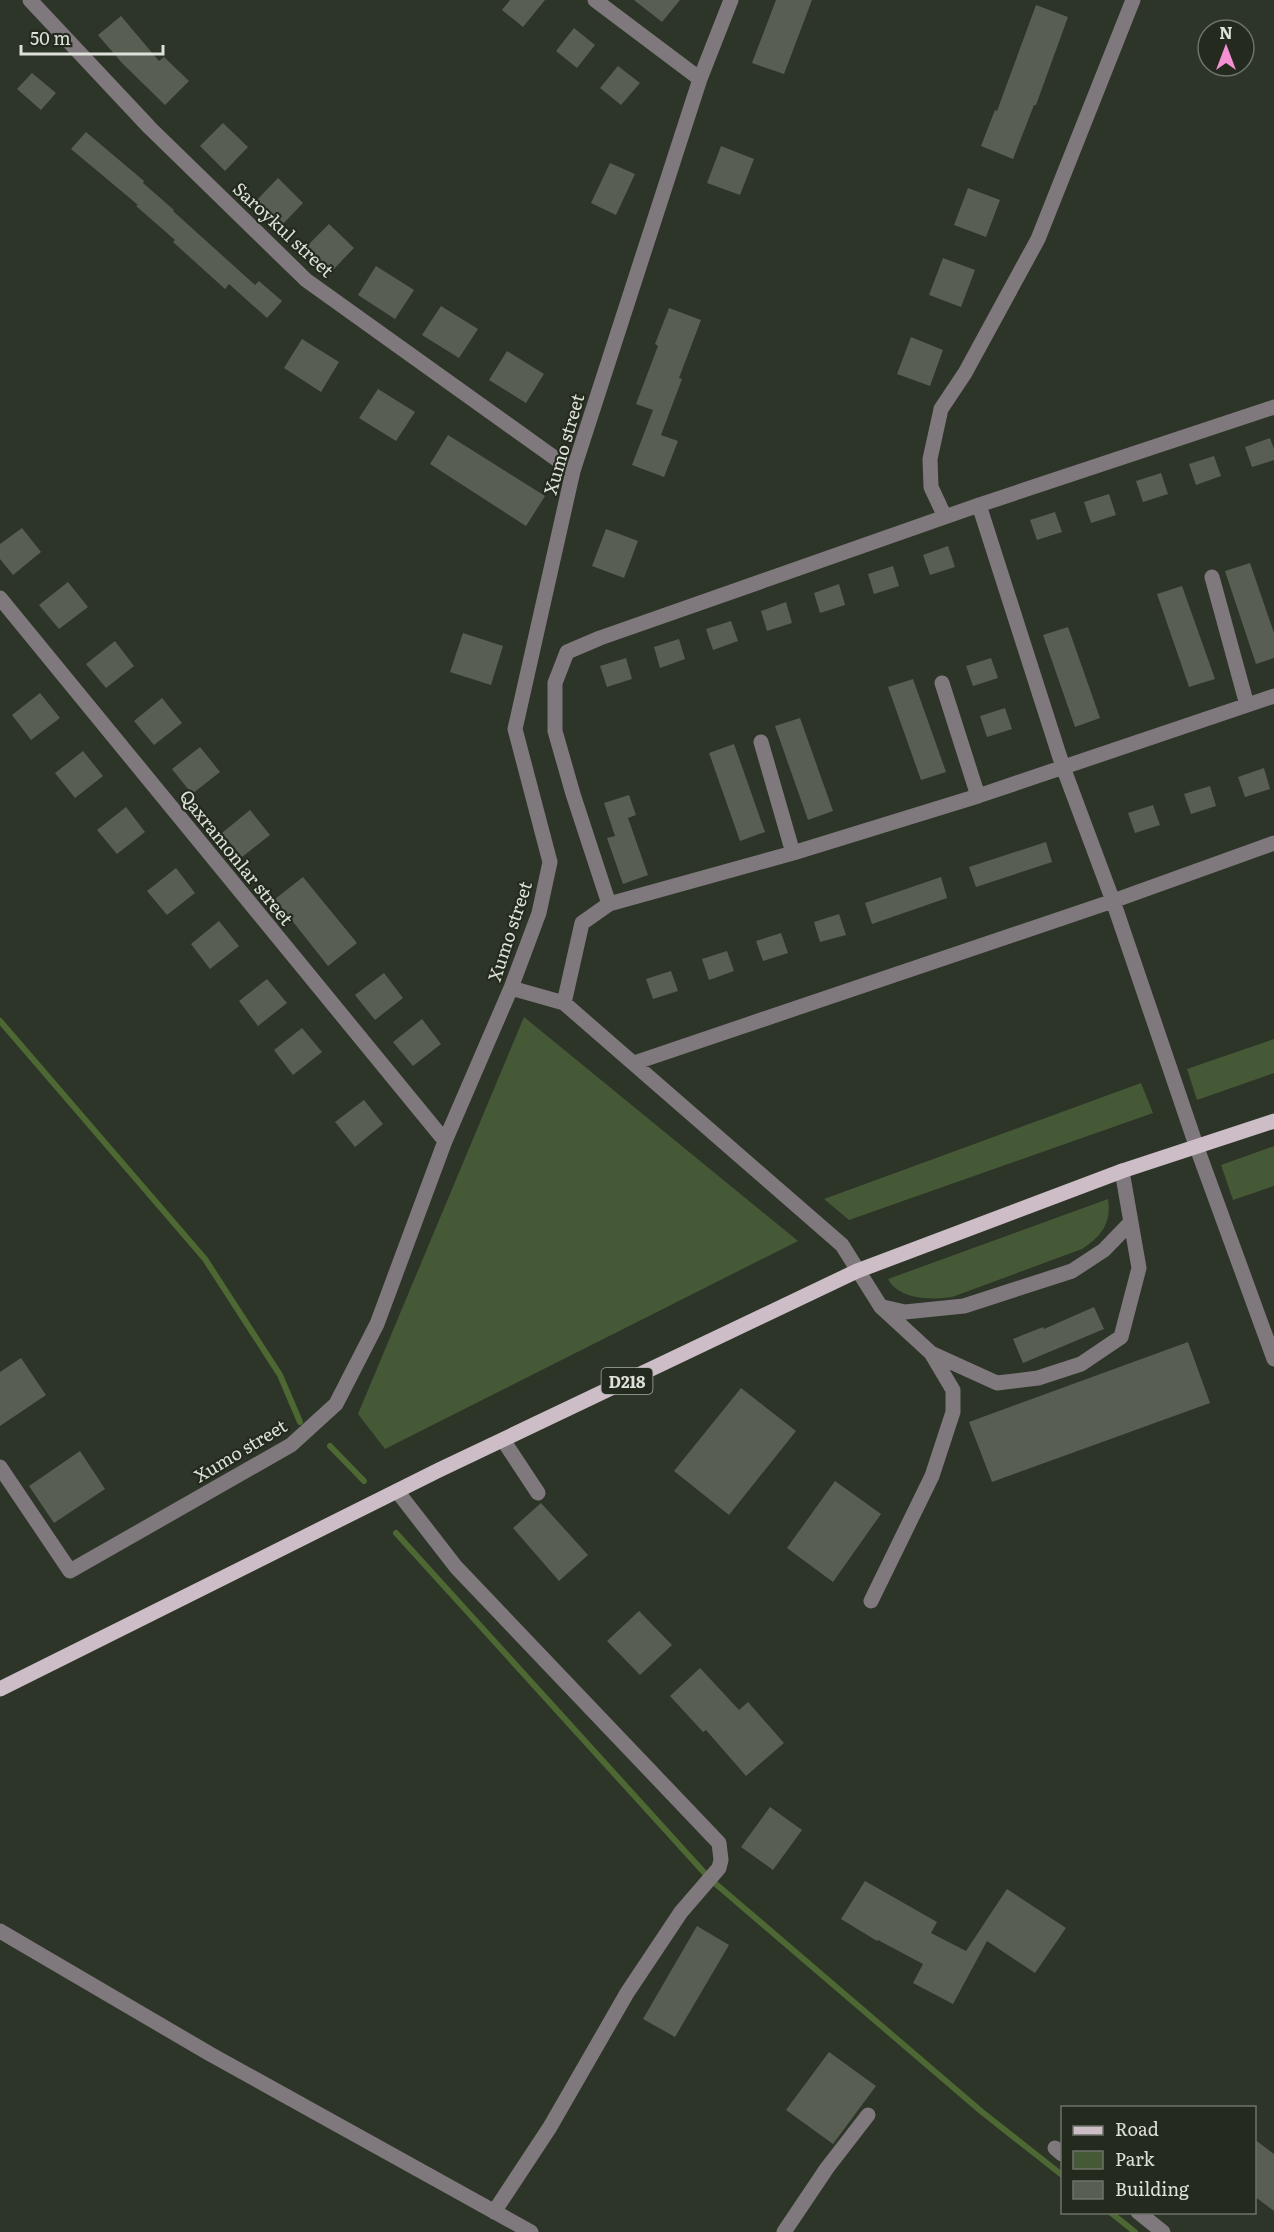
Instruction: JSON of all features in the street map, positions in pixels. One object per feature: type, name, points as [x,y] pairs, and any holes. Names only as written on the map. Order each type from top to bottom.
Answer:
[{"type":"main road","name":"D218","points":[[0,1689],[397,1491],[857,1271],[1122,1171],[1197,1148],[1274,1120]]},
{"type":"street","name":"Saroykul street","points":[[30,0],[150,129],[306,280],[573,471]]},
{"type":"street","points":[[596,0],[700,79]]},
{"type":"street","name":"Xumo street","points":[[0,1467],[70,1571],[291,1445],[336,1404],[377,1324],[445,1141],[512,988],[539,913],[550,862],[515,729],[573,471],[700,79],[731,0]]},
{"type":"street","points":[[945,517],[931,487],[930,459],[941,409],[965,374],[1038,239],[1133,0]]},
{"type":"street","points":[[609,904],[555,731],[555,683],[567,652],[600,638],[979,505],[1274,407]]},
{"type":"street","points":[[979,505],[1063,767],[1113,901],[1197,1148],[1274,1359]]},
{"type":"street","points":[[1212,577],[1247,705]]},
{"type":"street","name":"Qaxramonlar street","points":[[0,598],[445,1141]]},
{"type":"street","points":[[942,683],[978,796]]},
{"type":"street","points":[[564,1003],[582,923],[609,904],[793,853],[978,796],[1274,696]]},
{"type":"street","points":[[761,742],[793,853]]},
{"type":"street","points":[[634,1063],[1113,901],[1274,843]]},
{"type":"street","points":[[512,988],[564,1003],[842,1245],[881,1307],[931,1353],[953,1390],[953,1412],[932,1476],[871,1600]]},
{"type":"street","points":[[931,1353],[996,1383],[1038,1378],[1081,1364],[1122,1337],[1138,1268],[1122,1171]]},
{"type":"street","points":[[881,1307],[905,1312],[964,1306],[1072,1271],[1104,1250],[1131,1222]]},
{"type":"street","points":[[503,1440],[538,1492]]},
{"type":"street","points":[[397,1491],[456,1567],[719,1843],[721,1860],[719,1868],[681,1912],[627,1993],[550,2127],[494,2212]]},
{"type":"street","points":[[0,1931],[210,2054],[531,2232]]},
{"type":"street","points":[[784,2232],[827,2168],[868,2115]]},
{"type":"street","points":[[1140,2214],[1163,2232]]},
{"type":"green space","points":[[524,1017],[798,1241],[385,1449],[358,1414]]},
{"type":"green space","points":[[1274,1039],[1274,1073],[1197,1100],[1187,1069]]},
{"type":"green space","points":[[1141,1083],[1153,1113],[849,1220],[824,1199]]},
{"type":"green space","points":[[1274,1146],[1274,1186],[1233,1200],[1221,1165]]},
{"type":"green space","points":[[1108,1199],[1109,1208],[1104,1229],[1095,1240],[1082,1249],[952,1297],[926,1298],[908,1295],[893,1286],[888,1279]]},
{"type":"building","points":[[510,0],[545,0],[523,27],[502,10]]},
{"type":"building","points":[[634,0],[680,0],[662,22]]},
{"type":"building","points":[[776,0],[812,0],[784,74],[752,63]]},
{"type":"building","points":[[1036,5],[1068,17],[1036,105],[1034,105],[1013,159],[981,146],[995,110],[997,111]]},
{"type":"building","points":[[121,16],[159,61],[164,57],[189,81],[165,105],[122,63],[98,35]]},
{"type":"building","points":[[574,28],[595,45],[577,68],[556,51]]},
{"type":"building","points":[[618,66],[640,83],[621,105],[600,88]]},
{"type":"building","points":[[32,73],[56,93],[41,110],[17,89]]},
{"type":"building","points":[[223,123],[248,147],[225,171],[200,146]]},
{"type":"building","points":[[86,132],[144,181],[143,183],[255,285],[259,281],[282,301],[267,318],[229,284],[225,289],[173,242],[175,240],[136,206],[138,205],[71,149]]},
{"type":"building","points":[[721,146],[754,159],[740,195],[707,183]]},
{"type":"building","points":[[610,163],[635,174],[616,215],[591,203]]},
{"type":"building","points":[[278,178],[303,203],[280,227],[255,202]]},
{"type":"building","points":[[968,188],[1000,200],[986,237],[954,225]]},
{"type":"building","points":[[329,224],[354,248],[331,272],[305,248]]},
{"type":"building","points":[[943,258],[975,270],[961,307],[929,295]]},
{"type":"building","points":[[376,266],[414,290],[395,319],[358,295]]},
{"type":"building","points":[[441,306],[478,329],[459,358],[422,335]]},
{"type":"building","points":[[669,308],[701,320],[661,435],[678,441],[664,477],[632,465],[653,410],[636,404],[658,346],[655,344]]},
{"type":"building","points":[[911,337],[943,350],[930,386],[897,374]]},
{"type":"building","points":[[302,339],[339,362],[321,392],[284,368]]},
{"type":"building","points":[[507,351],[544,374],[526,403],[489,380]]},
{"type":"building","points":[[378,389],[415,412],[396,441],[359,418]]},
{"type":"building","points":[[448,435],[545,496],[526,526],[430,464]]},
{"type":"building","points":[[1270,438],[1274,449],[1274,460],[1252,467],[1245,447]]},
{"type":"building","points":[[1214,456],[1221,476],[1196,485],[1189,464]]},
{"type":"building","points":[[1161,473],[1168,494],[1143,502],[1136,481]]},
{"type":"building","points":[[1109,494],[1116,515],[1091,523],[1084,502]]},
{"type":"building","points":[[1055,512],[1062,532],[1037,540],[1030,520]]},
{"type":"building","points":[[22,528],[41,552],[13,575],[0,559],[0,544]]},
{"type":"building","points":[[606,529],[638,541],[624,578],[592,566]]},
{"type":"building","points":[[948,546],[955,567],[930,575],[923,555]]},
{"type":"building","points":[[1250,563],[1274,633],[1274,658],[1256,664],[1225,571]]},
{"type":"building","points":[[893,566],[899,586],[874,594],[868,574]]},
{"type":"building","points":[[68,582],[88,607],[59,629],[39,605]]},
{"type":"building","points":[[839,584],[845,605],[820,613],[814,593]]},
{"type":"building","points":[[1182,586],[1215,679],[1189,687],[1157,594]]},
{"type":"building","points":[[786,602],[792,623],[767,631],[761,611]]},
{"type":"building","points":[[731,621],[738,641],[713,650],[706,629]]},
{"type":"building","points":[[1068,627],[1100,718],[1075,727],[1043,635]]},
{"type":"building","points":[[463,633],[503,646],[491,685],[450,672]]},
{"type":"building","points":[[679,639],[685,659],[660,668],[654,647]]},
{"type":"building","points":[[115,641],[134,666],[106,688],[86,664]]},
{"type":"building","points":[[626,658],[632,679],[607,687],[600,666]]},
{"type":"building","points":[[991,658],[998,678],[973,686],[966,666]]},
{"type":"building","points":[[913,679],[946,772],[921,780],[888,687]]},
{"type":"building","points":[[40,693],[60,718],[31,740],[12,715]]},
{"type":"building","points":[[162,698],[182,723],[154,745],[134,721]]},
{"type":"building","points":[[1005,708],[1012,729],[987,737],[980,716]]},
{"type":"building","points":[[800,718],[833,811],[808,820],[775,726]]},
{"type":"building","points":[[734,744],[765,832],[740,841],[709,753]]},
{"type":"building","points":[[200,747],[220,772],[192,794],[172,769]]},
{"type":"building","points":[[83,751],[103,776],[75,798],[55,773]]},
{"type":"building","points":[[1264,768],[1270,789],[1245,797],[1238,777]]},
{"type":"building","points":[[1210,786],[1216,806],[1191,814],[1184,794]]},
{"type":"building","points":[[629,795],[636,815],[628,818],[648,875],[623,884],[607,838],[615,836],[604,803]]},
{"type":"building","points":[[1153,805],[1160,825],[1135,833],[1128,813]]},
{"type":"building","points":[[126,807],[145,832],[117,854],[97,830]]},
{"type":"building","points":[[250,810],[270,835],[242,857],[222,833]]},
{"type":"building","points":[[1046,842],[1052,862],[976,887],[969,867]]},
{"type":"building","points":[[176,868],[195,893],[167,915],[147,891]]},
{"type":"building","points":[[303,877],[357,943],[328,966],[275,899]]},
{"type":"building","points":[[941,877],[947,898],[872,924],[865,903]]},
{"type":"building","points":[[839,914],[846,935],[820,942],[814,922]]},
{"type":"building","points":[[219,921],[239,946],[210,969],[191,944]]},
{"type":"building","points":[[781,933],[788,953],[763,961],[756,941]]},
{"type":"building","points":[[727,951],[734,971],[709,980],[702,959]]},
{"type":"building","points":[[671,971],[678,991],[653,999],[646,979]]},
{"type":"building","points":[[384,973],[403,998],[375,1020],[355,995]]},
{"type":"building","points":[[267,979],[287,1003],[258,1026],[239,1001]]},
{"type":"building","points":[[422,1019],[441,1044],[413,1066],[393,1042]]},
{"type":"building","points":[[302,1028],[322,1052],[293,1075],[274,1050]]},
{"type":"building","points":[[364,1100],[383,1124],[355,1147],[335,1122]]},
{"type":"building","points":[[1094,1307],[1104,1329],[1023,1363],[1013,1339],[1043,1327],[1044,1329]]},
{"type":"building","points":[[1188,1342],[1210,1403],[992,1482],[969,1422]]},
{"type":"building","points":[[21,1358],[46,1395],[0,1426],[0,1372]]},
{"type":"building","points":[[741,1388],[796,1431],[729,1515],[674,1471]]},
{"type":"building","points":[[80,1451],[105,1489],[54,1523],[29,1486]]},
{"type":"building","points":[[835,1481],[881,1514],[833,1582],[787,1548]]},
{"type":"building","points":[[541,1503],[588,1555],[559,1581],[513,1528]]},
{"type":"building","points":[[639,1611],[672,1645],[640,1675],[607,1641]]},
{"type":"building","points":[[700,1668],[739,1710],[748,1702],[784,1743],[746,1776],[706,1730],[703,1732],[670,1696]]},
{"type":"building","points":[[770,1807],[802,1830],[773,1870],[741,1847]]},
{"type":"building","points":[[865,1881],[937,1922],[931,1933],[966,1951],[1007,1889],[1066,1928],[1035,1973],[987,1941],[953,2004],[913,1983],[923,1964],[877,1941],[841,1919]]},
{"type":"building","points":[[697,1926],[729,1945],[675,2037],[643,2019]]},
{"type":"building","points":[[829,2052],[876,2086],[833,2144],[786,2110]]},
{"type":"building","points":[[1256,2140],[1274,2154],[1274,2211],[1256,2198]]},
{"type":"waterway","points":[[0,1021],[205,1259],[280,1375],[300,1422]]},
{"type":"waterway","points":[[330,1446],[364,1481]]},
{"type":"waterway","points":[[396,1533],[710,1879],[982,2112],[1061,2174]]},
{"type":"waterway","points":[[1112,2214],[1135,2232]]}]
